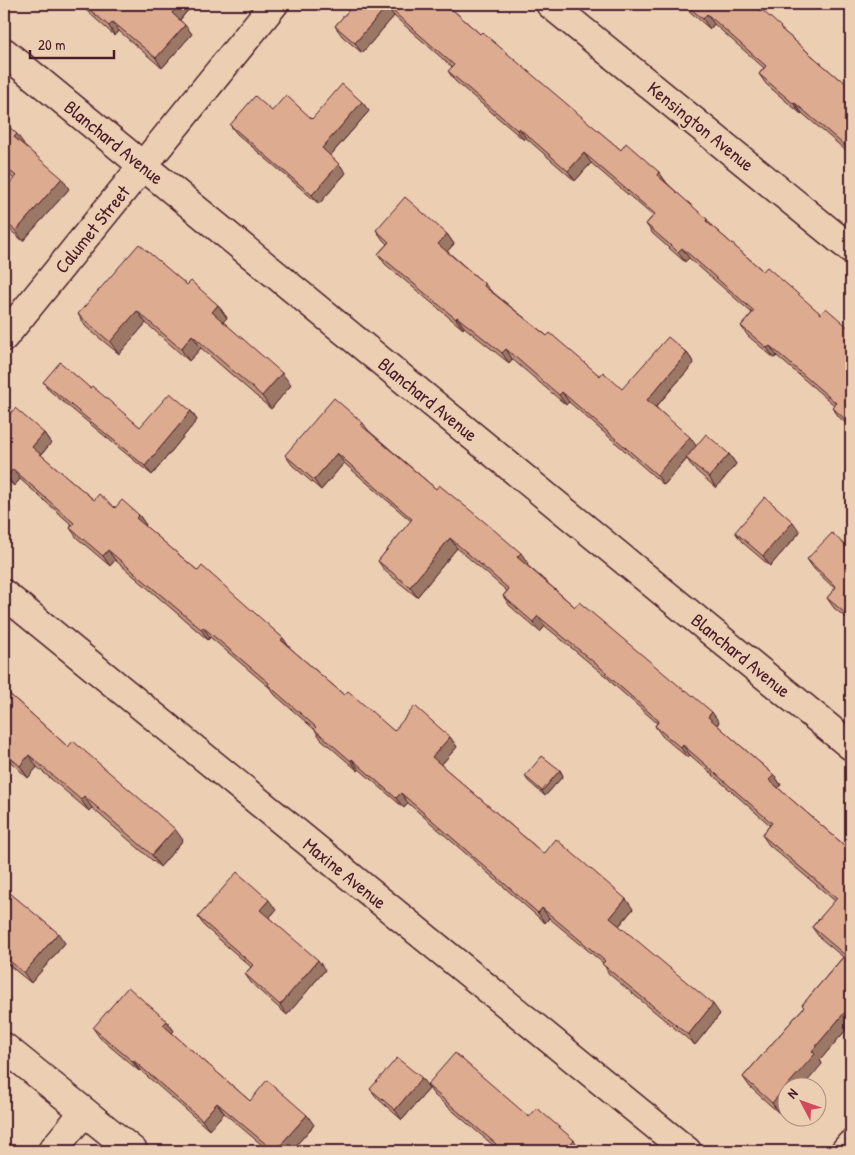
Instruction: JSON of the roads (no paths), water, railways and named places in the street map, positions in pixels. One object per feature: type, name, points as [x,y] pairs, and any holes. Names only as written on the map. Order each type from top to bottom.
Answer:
[{"type":"street","name":"Calumet Street","points":[[4,337],[274,4]]},
{"type":"street","name":"Kensington Avenue","points":[[550,4],[851,249]]},
{"type":"street","name":"Blanchard Avenue","points":[[4,52],[851,746]]},
{"type":"street","name":"Maxine Avenue","points":[[4,594],[687,1151]]},
{"type":"street","points":[[4,1048],[133,1151]]},
{"type":"street","points":[[52,1151],[84,1112]]},
{"type":"street","points":[[845,1151],[851,1144]]}]
